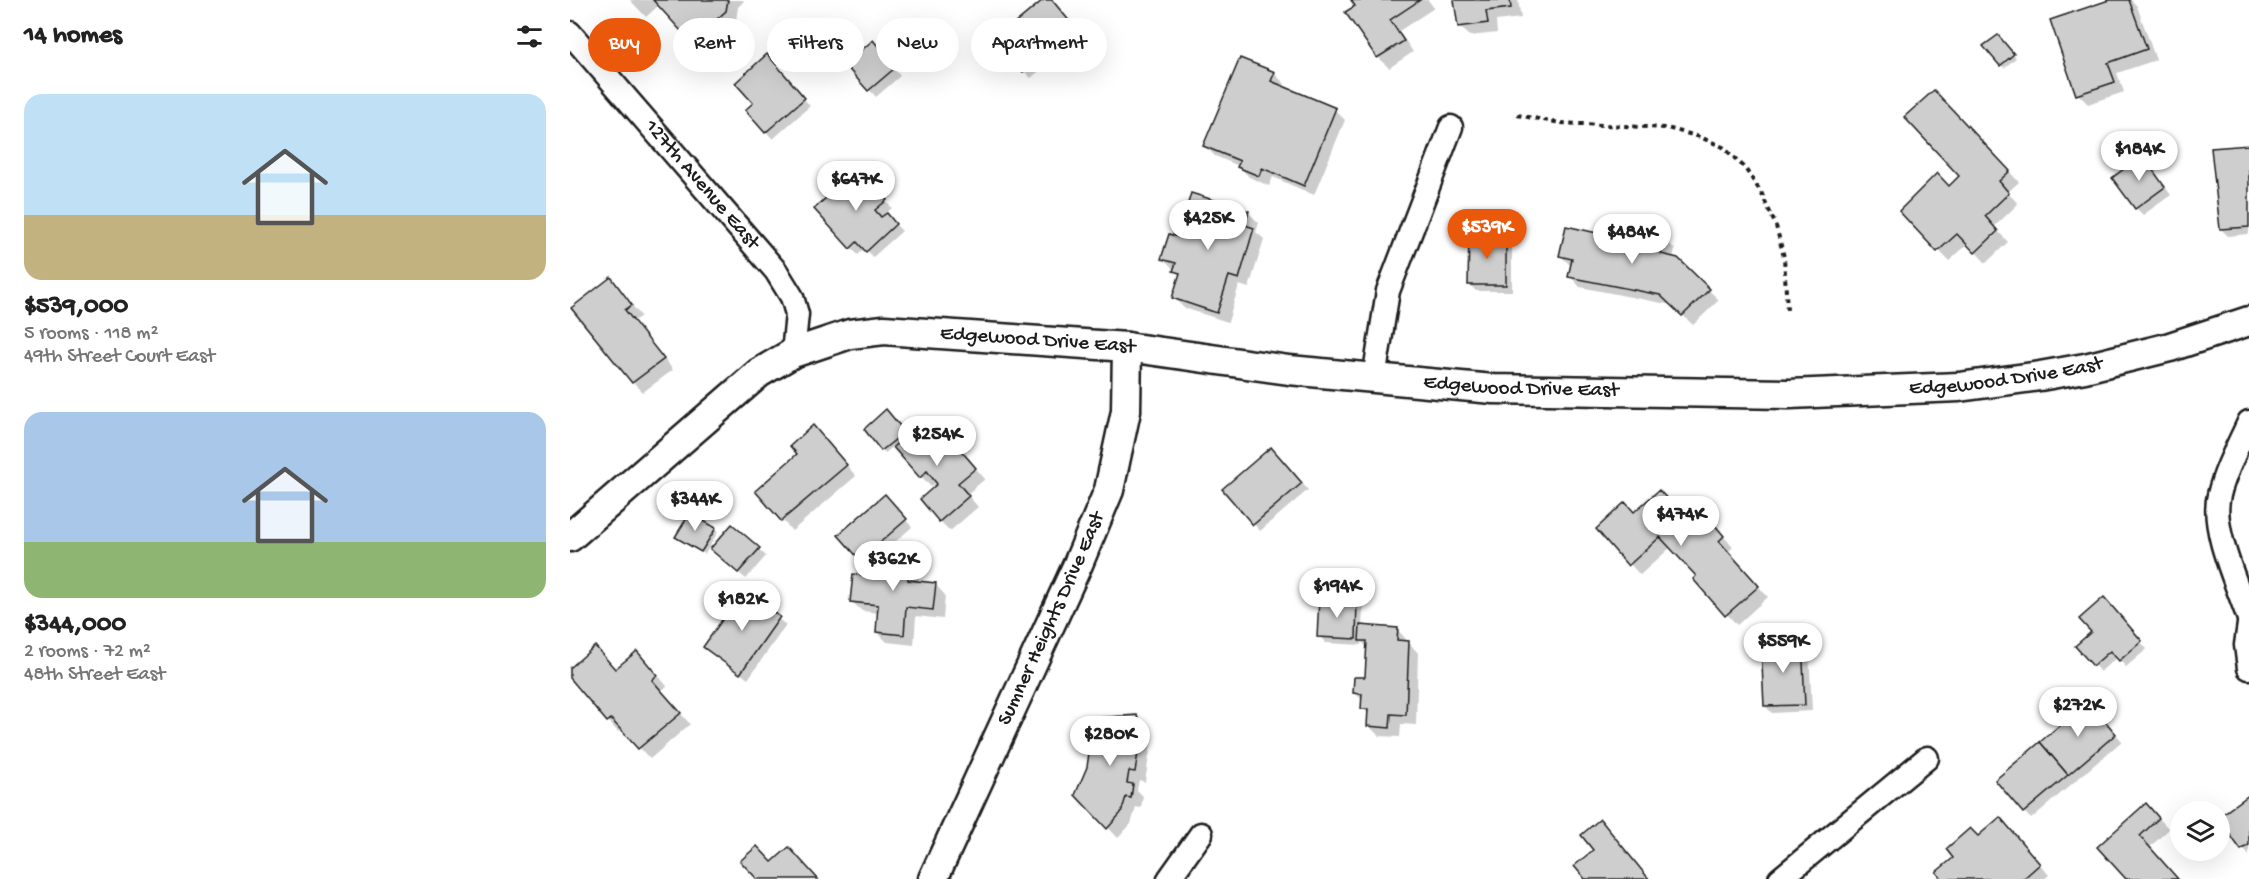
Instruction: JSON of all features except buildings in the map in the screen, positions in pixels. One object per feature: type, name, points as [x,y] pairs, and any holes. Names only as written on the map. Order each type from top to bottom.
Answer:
[{"type":"street","name":"127th Avenue East","points":[[570,33],[776,271],[792,297],[797,314],[793,353]]},
{"type":"street","points":[[1374,378],[1388,291],[1451,127]]},
{"type":"street","name":"Edgewood Drive East","points":[[570,537],[759,374],[793,353],[850,334],[884,330],[1127,347],[1289,370],[1493,389],[1753,393],[1959,387],[2085,368],[2170,347],[2249,321]]},
{"type":"street","name":"Sumner Heights Drive East","points":[[933,879],[1078,564],[1109,490],[1126,411],[1127,347]]},
{"type":"street","points":[[2249,422],[2218,496],[2217,517],[2221,537],[2249,619]]},
{"type":"street","points":[[2249,624],[2246,645],[2249,668]]},
{"type":"street","points":[[1780,879],[1927,758]]},
{"type":"street","points":[[1169,879],[1201,834]]},
{"type":"path","points":[[1517,115],[1560,123],[1667,128],[1700,137],[1722,147],[1744,166],[1761,192],[1776,226],[1784,257],[1787,310]]}]
